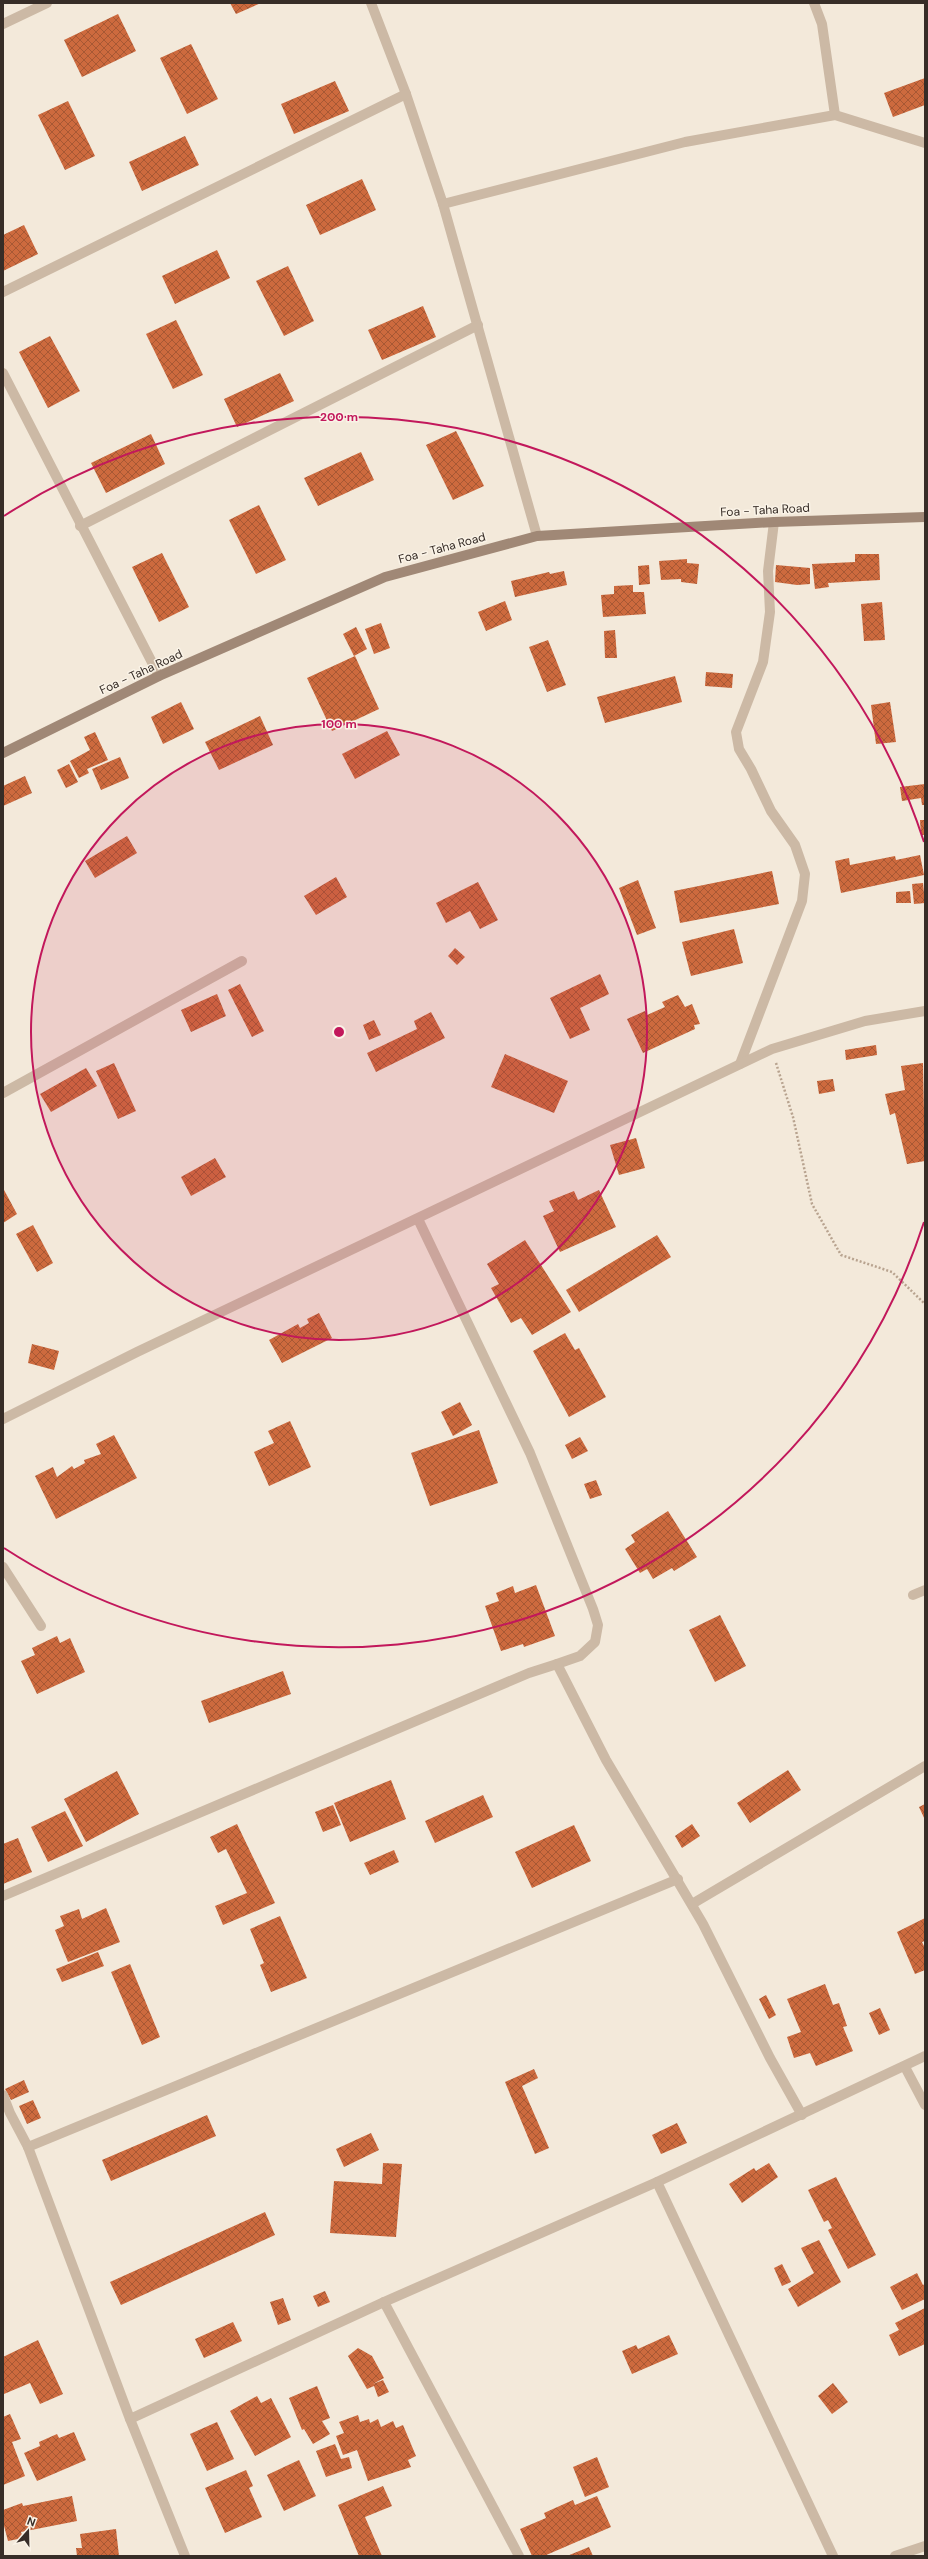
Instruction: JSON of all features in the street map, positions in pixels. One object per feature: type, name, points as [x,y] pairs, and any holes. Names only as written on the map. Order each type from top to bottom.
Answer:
[{"type":"street","points":[[3,24],[47,3]]},
{"type":"street","points":[[371,3],[406,94],[443,204],[537,536]]},
{"type":"street","points":[[814,3],[822,24],[835,116]]},
{"type":"street","points":[[3,292],[406,94]]},
{"type":"street","points":[[443,204],[685,142],[835,116],[925,143]]},
{"type":"street","points":[[80,526],[478,325]]},
{"type":"street","points":[[3,373],[80,526],[159,676]]},
{"type":"street","name":"Foa - Taha Road","points":[[3,753],[159,676],[385,576],[537,536],[774,522],[925,517]]},
{"type":"street","points":[[740,1064],[802,901],[806,874],[795,845],[771,812],[751,769],[739,749],[736,732],[763,662],[770,612],[768,571],[774,522]]},
{"type":"street","points":[[3,1093],[242,961]]},
{"type":"street","points":[[3,1420],[137,1352],[772,1049],[865,1021],[925,1011]]},
{"type":"street","points":[[3,1896],[529,1673],[580,1656],[595,1642],[598,1625],[593,1609],[530,1453],[418,1219]]},
{"type":"street","points":[[3,1567],[41,1626]]},
{"type":"street","points":[[913,1595],[925,1590]]},
{"type":"street","points":[[557,1664],[606,1760],[692,1904],[802,2115]]},
{"type":"street","points":[[692,1904],[925,1766]]},
{"type":"street","points":[[28,2147],[678,1879]]},
{"type":"street","points":[[130,2420],[384,2302],[657,2182],[905,2067],[925,2056]]},
{"type":"street","points":[[905,2067],[925,2105]]},
{"type":"street","points":[[3,2095],[6,2115],[28,2147],[130,2420],[185,2556]]},
{"type":"street","points":[[657,2182],[833,2556]]},
{"type":"street","points":[[384,2302],[519,2556]]},
{"type":"street","points":[[895,2556],[925,2546]]},
{"type":"path","points":[[772,1049],[793,1118],[812,1204],[841,1255],[892,1272],[925,1304]]},
{"type":"building","points":[[230,3],[261,3],[236,14]]},
{"type":"building","points":[[118,14],[136,51],[82,77],[64,40]]},
{"type":"building","points":[[191,44],[218,99],[187,114],[160,58]]},
{"type":"building","points":[[925,78],[925,105],[893,117],[884,93]]},
{"type":"building","points":[[335,81],[349,111],[294,134],[281,104]]},
{"type":"building","points":[[68,101],[95,156],[65,170],[38,115]]},
{"type":"building","points":[[185,136],[199,165],[142,191],[129,162]]},
{"type":"building","points":[[362,179],[376,210],[320,235],[306,205]]},
{"type":"building","points":[[24,225],[38,254],[3,271],[3,235]]},
{"type":"building","points":[[217,250],[230,278],[175,304],[162,276]]},
{"type":"building","points":[[288,266],[314,321],[284,336],[256,281]]},
{"type":"building","points":[[423,306],[436,337],[382,360],[368,330]]},
{"type":"building","points":[[176,320],[203,375],[173,389],[146,334]]},
{"type":"building","points":[[50,336],[80,391],[48,408],[19,352]]},
{"type":"building","points":[[280,373],[294,401],[237,427],[224,399]]},
{"type":"building","points":[[456,431],[484,486],[453,500],[426,445]]},
{"type":"building","points":[[151,434],[165,464],[106,493],[91,463]]},
{"type":"building","points":[[361,452],[374,480],[318,506],[304,478]]},
{"type":"building","points":[[259,505],[286,560],[256,574],[229,520]]},
{"type":"building","points":[[162,553],[189,607],[159,622],[132,567]]},
{"type":"building","points":[[855,554],[879,554],[880,580],[828,583],[829,587],[815,589],[812,564],[855,562]]},
{"type":"building","points":[[687,559],[687,563],[699,564],[697,584],[681,582],[681,579],[661,580],[659,561]]},
{"type":"building","points":[[649,565],[650,584],[639,585],[638,566]]},
{"type":"building","points":[[776,565],[810,568],[810,584],[797,585],[775,582]]},
{"type":"building","points":[[564,571],[567,585],[515,597],[511,581],[549,572],[550,574]]},
{"type":"building","points":[[633,585],[633,592],[644,592],[646,614],[603,617],[601,595],[614,594],[614,586]]},
{"type":"building","points":[[505,601],[512,620],[486,631],[478,612]]},
{"type":"building","points":[[882,602],[885,640],[864,641],[861,604]]},
{"type":"building","points":[[381,623],[390,648],[374,654],[365,629]]},
{"type":"building","points":[[356,627],[367,649],[354,656],[343,634]]},
{"type":"building","points":[[615,630],[617,658],[605,658],[604,631]]},
{"type":"building","points":[[548,640],[566,685],[547,692],[529,647]]},
{"type":"building","points":[[355,656],[379,709],[332,731],[307,678]]},
{"type":"building","points":[[706,672],[733,674],[732,688],[705,686]]},
{"type":"building","points":[[675,676],[682,702],[605,723],[597,697]]},
{"type":"building","points":[[181,702],[194,729],[163,744],[151,717]]},
{"type":"building","points":[[890,702],[896,742],[876,744],[871,705]]},
{"type":"building","points":[[260,716],[273,745],[219,770],[205,742]]},
{"type":"building","points":[[387,731],[400,755],[355,779],[342,754]]},
{"type":"building","points":[[95,732],[108,760],[87,769],[89,773],[79,778],[70,761],[90,750],[84,737]]},
{"type":"building","points":[[120,757],[129,778],[101,790],[92,769]]},
{"type":"building","points":[[69,764],[78,782],[66,788],[57,770]]},
{"type":"building","points":[[25,776],[32,793],[3,806],[3,786]]},
{"type":"building","points":[[925,784],[925,805],[922,805],[921,798],[902,801],[900,787]]},
{"type":"building","points":[[920,820],[925,820],[925,835],[921,835]]},
{"type":"building","points":[[127,836],[137,853],[95,878],[85,861]]},
{"type":"building","points":[[920,855],[924,875],[841,893],[835,861],[849,858],[850,865],[895,856],[896,860]]},
{"type":"building","points":[[772,871],[779,904],[680,923],[674,891]]},
{"type":"building","points":[[336,877],[347,897],[316,915],[304,896]]},
{"type":"building","points":[[638,880],[656,928],[637,935],[619,888]]},
{"type":"building","points":[[478,882],[498,920],[480,929],[470,911],[446,923],[436,903]]},
{"type":"building","points":[[923,883],[925,903],[914,904],[912,884]]},
{"type":"building","points":[[910,891],[911,903],[896,903],[896,892]]},
{"type":"building","points":[[734,929],[743,963],[691,976],[682,942]]},
{"type":"building","points":[[455,948],[465,957],[457,965],[448,956]]},
{"type":"building","points":[[600,974],[609,994],[580,1008],[590,1030],[570,1039],[550,998]]},
{"type":"building","points":[[240,984],[264,1031],[252,1037],[228,990]]},
{"type":"building","points":[[217,994],[226,1016],[191,1032],[181,1010]]},
{"type":"building","points":[[678,995],[685,1007],[692,1004],[700,1024],[694,1025],[695,1029],[643,1053],[627,1019],[645,1011],[647,1015],[665,1007],[662,1002]]},
{"type":"building","points":[[431,1012],[445,1038],[376,1072],[367,1053],[417,1029],[414,1021]]},
{"type":"building","points":[[374,1020],[381,1035],[369,1040],[363,1025]]},
{"type":"building","points":[[876,1045],[877,1055],[846,1060],[845,1050]]},
{"type":"building","points":[[505,1054],[568,1081],[554,1113],[491,1087]]},
{"type":"building","points":[[114,1063],[136,1111],[118,1119],[96,1071]]},
{"type":"building","points":[[923,1063],[925,1161],[907,1164],[895,1113],[890,1115],[885,1094],[905,1090],[901,1066]]},
{"type":"building","points":[[86,1068],[97,1086],[51,1112],[40,1094]]},
{"type":"building","points":[[833,1079],[835,1091],[819,1094],[817,1081]]},
{"type":"building","points":[[636,1138],[645,1168],[619,1175],[610,1145]]},
{"type":"building","points":[[215,1158],[226,1177],[191,1196],[181,1177]]},
{"type":"building","points":[[3,1188],[17,1214],[3,1223]]},
{"type":"building","points":[[599,1190],[616,1227],[560,1252],[543,1216],[554,1211],[549,1201],[574,1191],[578,1200]]},
{"type":"building","points":[[33,1225],[53,1263],[37,1272],[16,1234]]},
{"type":"building","points":[[657,1235],[671,1257],[579,1312],[566,1290]]},
{"type":"building","points":[[525,1240],[571,1312],[532,1335],[521,1318],[511,1323],[491,1288],[499,1284],[487,1264]]},
{"type":"building","points":[[319,1313],[332,1338],[282,1363],[269,1340],[298,1324],[300,1328],[309,1323],[307,1319]]},
{"type":"building","points":[[565,1333],[575,1350],[579,1348],[606,1397],[569,1417],[533,1351]]},
{"type":"building","points":[[32,1344],[59,1351],[54,1370],[28,1363]]},
{"type":"building","points":[[460,1402],[472,1425],[453,1436],[441,1412]]},
{"type":"building","points":[[290,1421],[311,1467],[269,1486],[254,1452],[274,1443],[268,1431]]},
{"type":"building","points":[[479,1430],[498,1483],[430,1506],[411,1453]]},
{"type":"building","points":[[114,1435],[137,1478],[56,1519],[35,1476],[53,1467],[57,1477],[72,1466],[74,1469],[85,1463],[84,1460],[101,1454],[96,1444]]},
{"type":"building","points":[[580,1437],[588,1451],[572,1459],[565,1445]]},
{"type":"building","points":[[596,1480],[602,1495],[590,1499],[584,1484]]},
{"type":"building","points":[[668,1511],[697,1557],[674,1571],[672,1568],[653,1579],[647,1569],[640,1573],[625,1549],[635,1542],[631,1535]]},
{"type":"building","points":[[536,1585],[555,1636],[524,1647],[523,1644],[501,1651],[485,1606],[499,1601],[496,1593],[513,1586],[515,1593]]},
{"type":"building","points":[[720,1615],[746,1666],[715,1682],[689,1630]]},
{"type":"building","points":[[57,1636],[60,1643],[70,1638],[85,1672],[37,1694],[21,1661],[35,1655],[32,1648]]},
{"type":"building","points":[[283,1671],[291,1694],[209,1723],[201,1701]]},
{"type":"building","points":[[788,1770],[801,1790],[750,1823],[737,1803]]},
{"type":"building","points":[[117,1771],[139,1814],[86,1842],[64,1799]]},
{"type":"building","points":[[391,1780],[406,1819],[350,1842],[334,1803]]},
{"type":"building","points":[[483,1795],[493,1817],[435,1843],[425,1821]]},
{"type":"building","points":[[925,1804],[925,1820],[919,1807]]},
{"type":"building","points":[[333,1805],[341,1825],[323,1832],[315,1812]]},
{"type":"building","points":[[65,1811],[83,1846],[48,1862],[31,1827]]},
{"type":"building","points":[[237,1824],[275,1903],[223,1925],[215,1906],[247,1893],[226,1849],[218,1853],[210,1837]]},
{"type":"building","points":[[692,1824],[700,1836],[682,1848],[675,1836]]},
{"type":"building","points":[[574,1825],[591,1861],[532,1888],[515,1852]]},
{"type":"building","points":[[18,1838],[32,1872],[3,1884],[3,1844]]},
{"type":"building","points":[[394,1850],[399,1862],[370,1875],[364,1863]]},
{"type":"building","points":[[106,1908],[120,1942],[68,1962],[55,1930],[64,1926],[60,1916],[79,1909],[82,1919]]},
{"type":"building","points":[[280,1916],[307,1978],[271,1992],[260,1965],[264,1963],[250,1929]]},
{"type":"building","points":[[925,1918],[925,1941],[922,1942],[925,1948],[925,1970],[915,1974],[897,1932]]},
{"type":"building","points":[[98,1952],[104,1966],[62,1982],[56,1969]]},
{"type":"building","points":[[130,1964],[160,2037],[142,2045],[111,1972]]},
{"type":"building","points":[[825,1984],[833,2005],[839,2003],[847,2026],[843,2027],[853,2051],[816,2066],[810,2053],[794,2058],[787,2037],[801,2032],[787,1999]]},
{"type":"building","points":[[766,1995],[776,2015],[769,2019],[759,1999]]},
{"type":"building","points":[[880,2008],[890,2030],[879,2035],[869,2013]]},
{"type":"building","points":[[534,2069],[538,2078],[522,2086],[549,2148],[535,2154],[505,2082]]},
{"type":"building","points":[[24,2080],[29,2092],[11,2100],[5,2089]]},
{"type":"building","points":[[33,2100],[41,2118],[27,2124],[19,2106]]},
{"type":"building","points":[[207,2115],[216,2136],[111,2181],[102,2160]]},
{"type":"building","points":[[677,2123],[687,2143],[661,2154],[652,2135]]},
{"type":"building","points":[[371,2133],[379,2150],[344,2167],[336,2149]]},
{"type":"building","points":[[383,2163],[402,2164],[396,2237],[330,2233],[334,2181],[382,2184]]},
{"type":"building","points":[[769,2163],[778,2177],[742,2203],[729,2184],[754,2168],[756,2171]]},
{"type":"building","points":[[836,2177],[876,2255],[848,2269],[828,2230],[832,2228],[828,2220],[824,2222],[808,2190]]},
{"type":"building","points":[[265,2212],[275,2235],[121,2305],[110,2282]]},
{"type":"building","points":[[819,2240],[841,2282],[798,2307],[788,2289],[814,2273],[801,2248]]},
{"type":"building","points":[[782,2264],[791,2282],[782,2286],[774,2268]]},
{"type":"building","points":[[917,2273],[923,2285],[925,2284],[925,2299],[902,2310],[890,2287]]},
{"type":"building","points":[[325,2291],[330,2302],[318,2307],[313,2296]]},
{"type":"building","points":[[283,2298],[291,2320],[278,2325],[270,2302]]},
{"type":"building","points":[[925,2308],[925,2344],[899,2356],[889,2335],[899,2330],[895,2323]]},
{"type":"building","points":[[233,2322],[242,2341],[204,2358],[195,2339]]},
{"type":"building","points":[[669,2335],[678,2354],[632,2374],[622,2351],[636,2345],[638,2349]]},
{"type":"building","points":[[38,2340],[63,2394],[40,2404],[30,2383],[4,2394],[3,2391],[3,2357]]},
{"type":"building","points":[[358,2348],[372,2356],[384,2378],[373,2384],[383,2380],[389,2392],[378,2397],[374,2386],[367,2389],[348,2356]]},
{"type":"building","points":[[833,2383],[848,2402],[832,2414],[818,2396]]},
{"type":"building","points":[[317,2386],[330,2418],[322,2421],[330,2434],[313,2444],[304,2429],[302,2430],[289,2398]]},
{"type":"building","points":[[257,2396],[261,2403],[271,2398],[291,2437],[255,2456],[230,2411]]},
{"type":"building","points":[[10,2414],[21,2439],[12,2442],[25,2476],[3,2485],[3,2417]]},
{"type":"building","points":[[358,2415],[360,2422],[369,2419],[370,2423],[378,2419],[381,2427],[393,2421],[396,2428],[403,2425],[416,2456],[408,2460],[411,2467],[368,2481],[357,2450],[343,2455],[336,2436],[344,2433],[339,2422]]},
{"type":"building","points":[[217,2422],[234,2459],[207,2471],[190,2434]]},
{"type":"building","points":[[74,2432],[86,2460],[37,2481],[24,2453],[40,2446],[39,2442],[57,2434],[59,2438]]},
{"type":"building","points":[[335,2444],[341,2459],[349,2457],[352,2468],[326,2477],[316,2451]]},
{"type":"building","points":[[597,2457],[609,2487],[585,2497],[573,2467]]},
{"type":"building","points":[[299,2460],[316,2496],[284,2511],[267,2475]]},
{"type":"building","points":[[246,2470],[253,2486],[249,2488],[262,2517],[225,2533],[205,2488]]},
{"type":"building","points":[[383,2486],[392,2506],[365,2517],[382,2556],[359,2556],[338,2505]]},
{"type":"building","points":[[72,2496],[77,2521],[21,2532],[23,2538],[8,2541],[3,2522],[3,2510],[22,2503],[23,2506]]},
{"type":"building","points":[[597,2496],[611,2527],[544,2556],[532,2556],[520,2529],[546,2518],[544,2513],[573,2500],[575,2505]]},
{"type":"building","points":[[116,2529],[119,2556],[77,2556],[76,2548],[82,2548],[80,2534]]},
{"type":"building","points":[[589,2547],[593,2556],[567,2556]]}]
